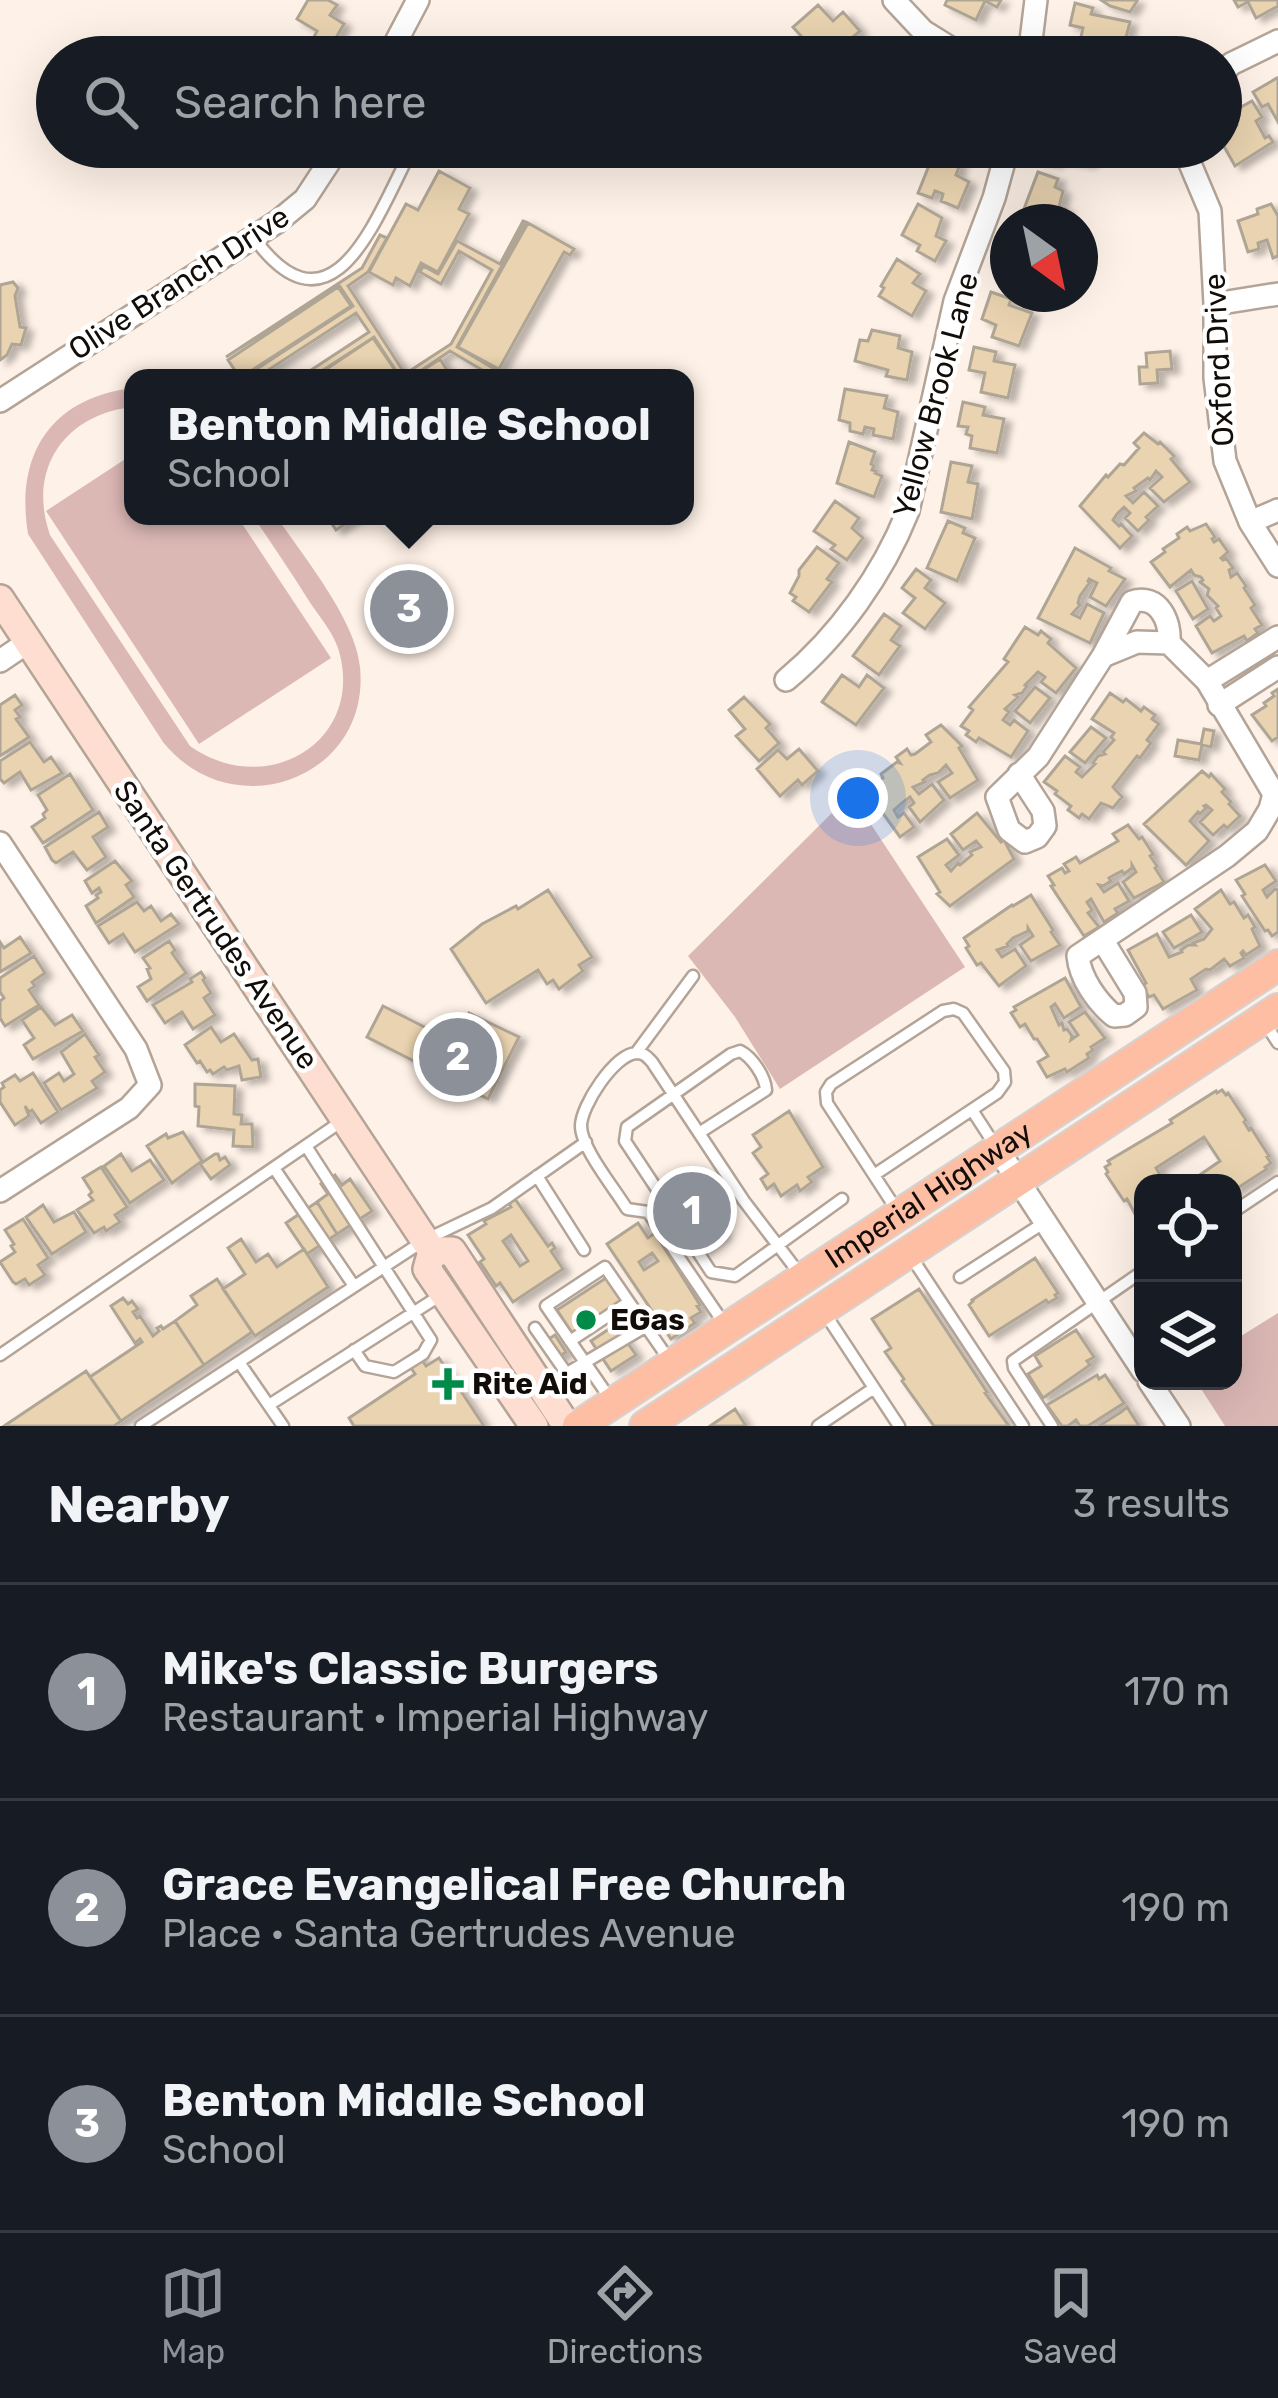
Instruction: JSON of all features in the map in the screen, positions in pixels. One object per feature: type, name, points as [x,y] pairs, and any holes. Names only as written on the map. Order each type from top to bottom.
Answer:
[{"type":"main road","name":"Santa Gertrudes Avenue","points":[[0,599],[429,1245],[427,1269],[534,1426]]},
{"type":"main road","name":"Imperial Highway","points":[[578,1426],[727,1328],[744,1291],[803,1277],[1278,965]]},
{"type":"main road","name":"Imperial Highway","points":[[645,1426],[1018,1180],[1273,1024]]},
{"type":"main road","name":"Santa Gertrudes Avenue","points":[[429,1245],[452,1250],[525,1336],[555,1381],[567,1426]]},
{"type":"main road","points":[[803,1277],[823,1309]]},
{"type":"street","points":[[399,36],[418,0]]},
{"type":"street","points":[[893,0],[931,36]]},
{"type":"street","points":[[1032,36],[1036,0]]},
{"type":"street","points":[[1242,59],[1278,41]]},
{"type":"street","name":"Olive Branch Drive","points":[[0,401],[254,238],[305,200],[326,168]]},
{"type":"street","name":"Yellow Brook Lane","points":[[786,680],[816,656],[896,542],[908,511],[955,301],[1002,168]]},
{"type":"street","name":"Oxford Drive","points":[[1193,168],[1210,211],[1215,378],[1225,461],[1250,522],[1278,566]]},
{"type":"street","points":[[1215,304],[1278,294]]},
{"type":"street","points":[[1250,522],[1278,510]]},
{"type":"street","points":[[1018,775],[1038,757],[1132,602],[1152,602],[1164,612],[1169,643]]},
{"type":"street","points":[[1207,681],[1278,638]]},
{"type":"street","points":[[0,661],[28,642]]},
{"type":"street","points":[[1102,941],[1267,830],[1276,794],[1207,681],[1169,643],[1137,642],[1103,656]]},
{"type":"street","points":[[1220,705],[1278,667]]},
{"type":"street","points":[[0,843],[136,1048],[149,1085],[129,1108],[0,1191]]},
{"type":"street","points":[[998,1150],[1134,1357]]},
{"type":"street","points":[[1155,1390],[1179,1426]]},
{"type":"lane","points":[[254,238],[272,262],[296,278],[328,276],[346,265],[363,242],[402,168]]},
{"type":"lane","points":[[692,976],[636,1053],[604,1077],[581,1124],[586,1142],[627,1209],[648,1213],[727,1328]]},
{"type":"lane","points":[[874,1175],[998,1094],[1005,1082],[1004,1071],[963,1013],[943,1011],[831,1084],[826,1092],[827,1103],[899,1214]]},
{"type":"lane","points":[[672,1212],[625,1141],[627,1127],[740,1051],[748,1054],[766,1090],[699,1133]]},
{"type":"lane","points":[[636,1053],[652,1062],[744,1202],[803,1277]]},
{"type":"lane","points":[[972,1110],[998,1150]]},
{"type":"lane","points":[[0,1355],[345,1119]]},
{"type":"lane","points":[[141,1426],[385,1266],[492,1208],[586,1142]]},
{"type":"lane","points":[[306,1146],[431,1340],[423,1354],[394,1372],[365,1366],[354,1350]]},
{"type":"lane","points":[[274,1168],[354,1286]]},
{"type":"lane","points":[[537,1176],[584,1250]]},
{"type":"lane","points":[[1242,1206],[1278,1182]]},
{"type":"lane","points":[[681,1226],[711,1272],[744,1291],[777,1244],[842,1199]]},
{"type":"lane","points":[[961,1277],[1045,1222]]},
{"type":"lane","points":[[908,1252],[1023,1426]]},
{"type":"lane","points":[[613,1402],[546,1306],[605,1267],[672,1364]]},
{"type":"lane","points":[[1052,1426],[1013,1360],[1134,1277]]},
{"type":"lane","points":[[268,1405],[443,1293]]},
{"type":"lane","points":[[570,1341],[629,1302]]},
{"type":"lane","points":[[823,1309],[899,1426]]},
{"type":"lane","points":[[525,1336],[553,1316]]},
{"type":"lane","points":[[555,1381],[645,1327]]},
{"type":"lane","points":[[239,1362],[283,1426]]},
{"type":"lane","points":[[818,1426],[874,1388]]},
{"type":"shaded area","points":[[124,390],[124,409],[88,421],[57,449],[48,467],[44,511],[50,535],[190,746],[220,761],[250,767],[279,763],[304,752],[324,734],[338,710],[343,681],[338,648],[259,525],[282,525],[349,629],[360,667],[358,706],[344,738],[321,762],[292,779],[259,786],[225,783],[192,768],[163,742],[28,534],[25,505],[34,455],[60,417],[104,394]]},
{"type":"shaded area","points":[[124,460],[124,525],[243,525],[331,658],[199,744],[46,511]]},
{"type":"shaded area","points":[[851,794],[965,967],[780,1089],[735,1017],[688,956]]},
{"type":"shaded area","points":[[1278,1313],[1278,1426],[1225,1426],[1202,1390],[1242,1390],[1242,1335]]},
{"type":"building","points":[[308,0],[328,0],[337,5],[330,15],[344,24],[337,36],[314,36],[317,31],[297,19]]},
{"type":"building","points":[[947,0],[1001,0],[997,7],[985,1],[976,20],[945,5]]},
{"type":"building","points":[[1101,0],[1135,0],[1137,1],[1130,12]]},
{"type":"building","points":[[1234,0],[1278,0],[1278,6],[1256,18],[1248,2],[1238,7]]},
{"type":"building","points":[[1075,3],[1093,8],[1091,14],[1130,22],[1126,36],[1081,36],[1083,28],[1070,25]]},
{"type":"building","points":[[818,5],[833,21],[843,12],[860,31],[854,36],[801,36],[793,27]]},
{"type":"building","points":[[1277,78],[1278,122],[1268,104],[1262,107],[1253,92]]},
{"type":"building","points":[[1252,101],[1262,117],[1256,121],[1265,138],[1273,142],[1242,162],[1242,106]]},
{"type":"building","points":[[928,168],[959,168],[956,175],[969,182],[958,208],[941,201],[943,194],[935,191],[932,198],[918,193]]},
{"type":"building","points":[[439,171],[470,188],[459,209],[469,214],[438,272],[421,263],[410,286],[396,278],[393,285],[369,272],[406,204],[418,210]]},
{"type":"building","points":[[1038,172],[1058,179],[1055,187],[1063,191],[1060,204],[1026,204]]},
{"type":"building","points":[[918,204],[942,218],[936,236],[946,241],[935,261],[902,235]]},
{"type":"building","points":[[1271,204],[1278,216],[1278,256],[1273,258],[1267,240],[1248,252],[1238,221]]},
{"type":"building","points":[[526,222],[457,347],[495,369],[480,369],[450,351],[423,369],[413,369],[451,344],[492,270],[459,251],[441,284],[420,272],[423,266],[438,274],[457,241],[500,264]]},
{"type":"building","points":[[528,223],[574,249],[570,255],[564,252],[499,369],[458,347]]},
{"type":"building","points":[[380,235],[387,238],[368,272],[348,286],[402,369],[395,369],[374,337],[325,369],[313,369],[369,332],[356,313],[270,369],[257,369],[353,306],[339,285],[226,357],[362,268]]},
{"type":"building","points":[[897,259],[920,274],[913,283],[926,291],[912,316],[879,296]]},
{"type":"building","points":[[13,282],[18,288],[20,327],[26,328],[21,345],[12,344],[0,360],[0,285]]},
{"type":"building","points":[[338,287],[351,306],[254,369],[234,369],[228,360]]},
{"type":"building","points":[[990,295],[990,312],[1032,313],[1019,346],[992,337],[996,325],[982,319]]},
{"type":"building","points":[[872,330],[900,336],[898,348],[912,352],[907,380],[855,361],[860,340],[868,341]]},
{"type":"building","points":[[373,338],[394,369],[326,369]]},
{"type":"building","points":[[974,347],[996,352],[994,361],[1015,365],[1008,398],[981,392],[985,373],[969,370]]},
{"type":"building","points":[[1170,351],[1172,369],[1157,370],[1158,383],[1140,384],[1139,367],[1147,367],[1146,353]]},
{"type":"building","points":[[440,359],[446,369],[425,369]]},
{"type":"building","points":[[845,389],[887,396],[884,408],[898,412],[893,439],[873,435],[874,429],[865,427],[863,434],[850,431],[850,423],[839,420]]},
{"type":"building","points":[[963,402],[985,407],[983,415],[1004,419],[997,453],[970,448],[968,427],[958,426]]},
{"type":"building","points":[[1144,433],[1174,456],[1171,459],[1190,482],[1164,502],[1150,488],[1162,477],[1156,471],[1134,488],[1126,496],[1133,503],[1144,492],[1158,506],[1138,531],[1125,518],[1130,513],[1124,507],[1117,514],[1113,520],[1132,536],[1120,548],[1080,506],[1106,475],[1124,465],[1139,448],[1134,443]]},
{"type":"building","points":[[849,442],[875,452],[872,470],[882,476],[874,497],[837,483]]},
{"type":"building","points":[[951,462],[972,466],[968,482],[978,484],[972,519],[941,512]]},
{"type":"building","points":[[835,501],[859,518],[852,528],[863,538],[847,560],[814,531]]},
{"type":"building","points":[[948,521],[975,538],[957,581],[927,568]]},
{"type":"building","points":[[1206,524],[1214,542],[1219,539],[1228,552],[1221,558],[1233,568],[1231,577],[1237,573],[1246,586],[1255,605],[1251,608],[1262,625],[1247,641],[1244,636],[1212,653],[1196,626],[1210,616],[1214,621],[1221,616],[1201,577],[1191,570],[1170,587],[1151,562],[1187,527],[1190,531]]},
{"type":"building","points":[[817,547],[839,563],[827,579],[832,582],[809,612],[790,593],[799,570]]},
{"type":"building","points":[[1075,548],[1125,579],[1106,606],[1090,597],[1097,583],[1089,579],[1072,614],[1080,618],[1087,604],[1104,613],[1090,643],[1038,618]]},
{"type":"building","points":[[916,569],[931,580],[925,588],[945,603],[925,629],[903,613],[915,598],[902,588]]},
{"type":"building","points":[[1192,581],[1208,609],[1193,619],[1176,591]]},
{"type":"building","points":[[884,614],[901,626],[891,640],[900,646],[879,675],[853,656]]},
{"type":"building","points":[[1025,627],[1051,639],[1048,643],[1076,668],[1056,693],[1041,682],[1045,677],[1038,672],[1015,695],[1003,720],[1010,725],[1014,720],[1028,731],[1011,757],[979,738],[976,742],[961,726],[973,710],[969,707],[1008,662],[1004,659]]},
{"type":"building","points":[[842,675],[859,687],[867,675],[884,688],[856,725],[822,702]]},
{"type":"building","points":[[1035,687],[1050,698],[1030,723],[1015,711]]},
{"type":"building","points":[[1278,689],[1278,737],[1272,741],[1252,715]]},
{"type":"building","points":[[1110,693],[1141,711],[1144,707],[1159,724],[1147,740],[1151,743],[1113,787],[1122,797],[1113,808],[1101,803],[1089,819],[1082,814],[1079,818],[1044,782],[1065,756],[1080,767],[1076,772],[1082,777],[1105,754],[1114,733],[1092,719]]},
{"type":"building","points":[[15,695],[22,705],[15,710],[20,717],[16,719],[29,737],[0,756],[0,705]]},
{"type":"building","points":[[744,697],[770,724],[766,728],[779,743],[759,761],[736,736],[745,729],[729,710]]},
{"type":"building","points":[[941,725],[962,746],[978,780],[950,798],[938,782],[952,773],[946,765],[913,787],[919,794],[932,784],[944,800],[920,822],[909,807],[914,803],[910,797],[902,803],[894,810],[898,817],[904,813],[914,827],[900,837],[866,790],[900,763],[896,757],[907,749],[915,754],[931,742],[926,735]]},
{"type":"building","points":[[1091,727],[1106,738],[1085,763],[1070,752]]},
{"type":"building","points":[[1204,729],[1214,731],[1211,747],[1202,745],[1199,760],[1175,756],[1178,740],[1201,744]]},
{"type":"building","points":[[30,742],[44,762],[51,757],[62,773],[31,790],[20,772],[4,783],[0,761]]},
{"type":"building","points":[[799,749],[818,771],[780,796],[757,769],[778,750],[787,759]]},
{"type":"building","points":[[1202,771],[1225,789],[1222,792],[1240,816],[1213,835],[1200,822],[1212,810],[1204,806],[1190,821],[1209,841],[1186,865],[1144,824]]},
{"type":"building","points":[[70,774],[93,810],[43,843],[32,827],[45,818],[47,810],[38,795]]},
{"type":"building","points":[[99,812],[108,827],[93,837],[106,857],[87,870],[73,852],[56,863],[52,860],[45,847]]},
{"type":"building","points":[[977,813],[1004,840],[1014,859],[950,906],[937,894],[918,857],[947,839],[959,855],[946,865],[951,871],[960,865],[981,847],[976,841],[963,850],[951,834]]},
{"type":"building","points":[[1128,825],[1153,854],[1164,882],[1134,898],[1123,882],[1136,872],[1132,865],[1124,874],[1109,878],[1111,881],[1099,885],[1104,892],[1118,883],[1129,901],[1104,922],[1091,899],[1087,902],[1092,910],[1088,913],[1099,927],[1084,936],[1048,876],[1062,868],[1069,871],[1064,864],[1076,857],[1080,863],[1118,841],[1113,834]]},
{"type":"building","points":[[115,861],[132,881],[126,885],[134,897],[96,923],[86,906],[101,892],[99,888],[92,893],[85,881]]},
{"type":"building","points":[[1265,865],[1276,881],[1263,890],[1267,897],[1278,890],[1278,932],[1272,936],[1242,896],[1236,880]]},
{"type":"building","points":[[548,890],[592,957],[579,965],[583,971],[559,989],[553,980],[547,984],[538,970],[486,1003],[451,949],[482,924]]},
{"type":"building","points":[[1221,890],[1244,918],[1248,915],[1260,946],[1246,955],[1243,951],[1244,958],[1230,966],[1224,959],[1206,969],[1191,979],[1197,990],[1163,1009],[1142,986],[1146,983],[1128,950],[1157,934],[1169,957],[1195,945],[1212,929],[1195,909]]},
{"type":"building","points":[[1031,895],[1060,945],[1031,961],[1020,945],[1033,936],[1028,928],[1013,938],[997,950],[1002,957],[1015,949],[1026,966],[999,986],[981,963],[977,965],[964,938]]},
{"type":"building","points":[[137,902],[144,911],[151,906],[161,921],[171,914],[179,924],[135,952],[123,934],[109,943],[98,926]]},
{"type":"building","points":[[1191,915],[1202,932],[1174,948],[1163,932]]},
{"type":"building","points":[[20,937],[31,953],[0,972],[0,942],[4,948]]},
{"type":"building","points":[[169,941],[186,973],[147,1001],[138,987],[151,979],[143,958]]},
{"type":"building","points":[[34,956],[45,973],[29,990],[39,1005],[5,1026],[0,1018],[4,998],[0,978]]},
{"type":"building","points":[[201,972],[211,993],[204,998],[215,1015],[193,1029],[182,1012],[165,1023],[153,1005]]},
{"type":"building","points":[[1065,978],[1081,1007],[1064,1018],[1055,1004],[1051,1007],[1059,1025],[1067,1029],[1071,1040],[1078,1035],[1069,1022],[1085,1012],[1105,1038],[1091,1047],[1089,1058],[1067,1072],[1047,1077],[1038,1062],[1048,1056],[1011,1013]]},
{"type":"building","points":[[383,1006],[454,1042],[469,1013],[519,1037],[488,1099],[367,1037]]},
{"type":"building","points":[[41,1007],[55,1025],[72,1015],[83,1031],[33,1059],[24,1045],[34,1038],[22,1020]]},
{"type":"building","points":[[211,1027],[221,1042],[234,1034],[252,1060],[258,1059],[261,1077],[242,1080],[239,1066],[213,1074],[197,1063],[185,1045]]},
{"type":"building","points":[[85,1034],[105,1072],[92,1081],[97,1088],[61,1110],[44,1083],[59,1073],[64,1081],[74,1074],[61,1052]]},
{"type":"building","points":[[33,1073],[58,1112],[41,1123],[25,1106],[29,1116],[15,1125],[0,1102],[2,1083],[15,1075],[20,1081]]},
{"type":"building","points":[[195,1084],[235,1086],[234,1114],[242,1115],[241,1124],[252,1124],[253,1147],[233,1146],[234,1130],[198,1126]]},
{"type":"building","points":[[1217,1093],[1228,1093],[1246,1120],[1269,1156],[1267,1169],[1242,1185],[1242,1174],[1201,1174],[1220,1161],[1204,1137],[1156,1168],[1160,1174],[1134,1174],[1134,1212],[1106,1174],[1108,1161]]},
{"type":"building","points":[[789,1111],[823,1167],[808,1177],[812,1182],[800,1191],[797,1185],[781,1196],[774,1184],[767,1189],[761,1179],[768,1174],[753,1153],[761,1147],[753,1135]]},
{"type":"building","points":[[183,1132],[202,1161],[172,1183],[147,1146],[166,1134],[168,1138]]},
{"type":"building","points":[[121,1154],[132,1171],[150,1160],[164,1180],[130,1203],[104,1166]]},
{"type":"building","points":[[215,1154],[230,1165],[211,1179],[200,1164]]},
{"type":"building","points":[[101,1167],[127,1207],[115,1215],[120,1222],[94,1233],[77,1210],[93,1200],[83,1178]]},
{"type":"building","points":[[335,1175],[342,1185],[350,1179],[372,1211],[337,1234],[317,1202],[328,1194],[321,1184]]},
{"type":"building","points":[[684,1176],[723,1234],[701,1249],[684,1224],[676,1229],[667,1215],[675,1210],[664,1189]]},
{"type":"building","points":[[515,1199],[548,1246],[552,1243],[551,1251],[563,1269],[513,1302],[500,1283],[496,1286],[468,1235]],"holes":[[[511,1235],[528,1261],[520,1266],[503,1241]]]},
{"type":"building","points":[[317,1202],[337,1234],[307,1254],[286,1223]]},
{"type":"building","points":[[43,1205],[54,1222],[74,1212],[86,1232],[52,1254],[26,1217]]},
{"type":"building","points":[[23,1219],[48,1258],[38,1265],[45,1275],[29,1285],[25,1279],[13,1282],[0,1262],[15,1252],[5,1230]]},
{"type":"building","points":[[638,1223],[648,1238],[655,1233],[700,1305],[701,1312],[691,1318],[695,1323],[671,1339],[607,1244]],"holes":[[[652,1253],[658,1261],[644,1270],[639,1262]]]},
{"type":"building","points":[[241,1239],[256,1262],[268,1254],[277,1267],[304,1249],[328,1287],[255,1336],[223,1289],[245,1274],[228,1248]]},
{"type":"building","points":[[1035,1258],[1057,1298],[1046,1300],[989,1336],[969,1305]]},
{"type":"building","points":[[609,1276],[624,1299],[572,1333],[557,1310]]},
{"type":"building","points":[[217,1279],[252,1332],[204,1365],[175,1321],[197,1305],[191,1296]]},
{"type":"building","points":[[919,1289],[1009,1426],[934,1426],[902,1381],[885,1352],[891,1348],[872,1319]]},
{"type":"building","points":[[123,1298],[128,1304],[132,1301],[138,1309],[133,1312],[153,1336],[157,1328],[175,1321],[204,1365],[121,1421],[90,1377],[142,1342],[135,1343],[111,1306]]},
{"type":"building","points":[[615,1325],[636,1355],[611,1371],[591,1341]]},
{"type":"building","points":[[1076,1330],[1094,1357],[1087,1361],[1090,1365],[1043,1398],[1028,1374],[1041,1366],[1035,1356]]},
{"type":"building","points":[[555,1335],[566,1352],[555,1360],[544,1342]]},
{"type":"building","points":[[416,1351],[426,1366],[439,1358],[484,1426],[354,1426],[349,1418],[415,1374],[405,1359]]},
{"type":"building","points":[[86,1371],[121,1421],[114,1426],[4,1426]]},
{"type":"building","points":[[1097,1375],[1099,1379],[1105,1375],[1124,1403],[1088,1426],[1076,1420],[1062,1426],[1047,1405]]},
{"type":"building","points":[[1127,1407],[1139,1426],[1099,1426],[1121,1412]]},
{"type":"building","points":[[735,1409],[746,1426],[710,1426]]},
{"type":"place","name":"Benton Middle School","points":[[409,609]]},
{"type":"place","name":"Grace Evangelical Free Church","points":[[458,1057]]},
{"type":"place","name":"Mike's Classic Burgers","points":[[692,1211]]},
{"type":"place","name":"EGas","points":[[586,1320]]},
{"type":"place","name":"Rite Aid","points":[[448,1384]]}]
